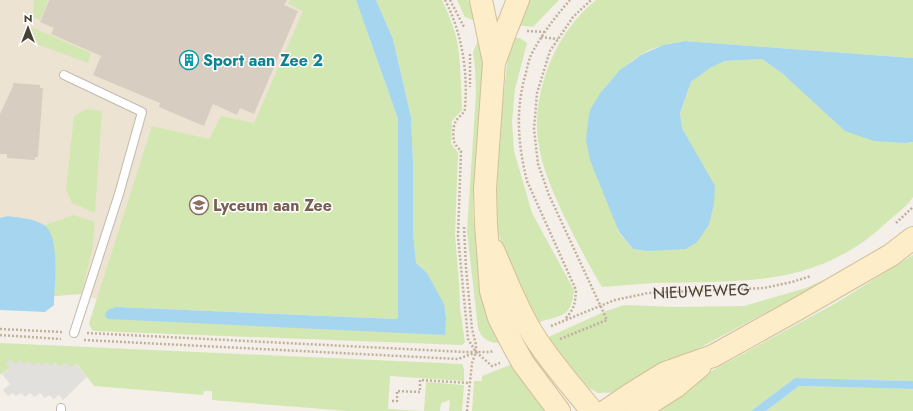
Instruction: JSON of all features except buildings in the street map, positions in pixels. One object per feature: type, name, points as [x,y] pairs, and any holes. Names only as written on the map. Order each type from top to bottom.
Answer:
[{"type":"main road","points":[[481,0],[494,64]]},
{"type":"main road","points":[[518,0],[494,64],[485,189],[491,291],[499,318],[515,349],[523,363],[559,411]]},
{"type":"main road","points":[[487,236],[522,314],[537,341],[592,411]]},
{"type":"main road","points":[[637,411],[675,387],[713,356],[891,255],[913,238]]},
{"type":"main road","points":[[606,411],[665,373],[713,356]]},
{"type":"lane","points":[[64,75],[142,112],[77,336]]},
{"type":"path","points":[[77,336],[476,352],[515,349],[511,359],[492,366],[476,352],[468,340],[458,236],[461,152],[454,142],[455,122],[465,110],[466,88],[463,52],[457,27],[445,0]]},
{"type":"path","points":[[450,0],[465,28],[457,27]]},
{"type":"path","points":[[565,320],[573,311],[576,290],[527,181],[522,162],[519,139],[519,115],[522,84],[530,57],[553,19],[570,0]]},
{"type":"path","points":[[537,341],[606,320],[601,306],[549,195],[538,164],[534,129],[537,94],[550,51],[573,16],[590,0]]},
{"type":"path","points":[[541,37],[558,39]]},
{"type":"path","points":[[894,225],[913,207]]},
{"type":"path","name":"NIEUWEWEG","points":[[537,341],[565,320],[615,300],[648,293],[764,288],[792,282],[814,275]]},
{"type":"path","points":[[0,329],[77,336],[458,359],[476,352]]},
{"type":"path","points":[[0,335],[63,339]]},
{"type":"path","points":[[467,411],[472,363],[476,352]]},
{"type":"path","points":[[392,401],[397,401],[398,391],[420,392],[420,380],[469,383]]},
{"type":"shaded area","points":[[0,0],[356,0],[108,309],[96,299],[81,294],[54,296],[0,292]]},
{"type":"shaded area","points":[[11,359],[15,364],[20,360],[25,365],[29,361],[33,365],[38,362],[42,365],[46,362],[51,366],[55,362],[60,366],[66,363],[71,367],[76,364],[87,377],[63,400],[59,395],[54,399],[49,395],[45,398],[40,393],[35,397],[30,393],[25,397],[21,393],[16,396],[13,393],[8,396],[3,390],[10,384],[2,374],[10,368],[6,363]]},
{"type":"green space","points":[[34,0],[48,0],[40,20],[33,17]]},
{"type":"green space","points":[[290,0],[356,0],[398,119],[397,319],[116,307],[445,335],[427,273],[416,263],[413,232],[413,162],[411,117],[393,39],[376,0],[442,0],[456,36],[461,76],[462,110],[452,121],[451,143],[458,153],[455,235],[460,308],[465,342],[462,345],[95,331],[92,330],[89,324],[152,126],[209,139],[221,116],[254,123],[303,11],[288,4]]},
{"type":"green space","points":[[457,0],[468,0],[473,13],[473,20],[465,17]]},
{"type":"green space","points":[[526,0],[559,0],[533,27],[515,25]]},
{"type":"green space","points":[[596,0],[913,0],[913,58],[685,41],[666,44],[645,52],[621,70],[601,92],[618,232],[633,249],[647,251],[691,144],[682,128],[680,113],[691,82],[710,68],[725,61],[762,59],[783,74],[906,143],[913,142],[913,197],[900,211],[858,245],[831,260],[804,270],[775,277],[746,280],[653,283],[602,287],[562,212],[551,186],[539,150],[537,130],[541,89],[551,60],[570,27],[582,12]]},
{"type":"green space","points":[[31,27],[91,53],[88,63],[31,42]]},
{"type":"green space","points":[[510,38],[520,38],[527,43],[515,89],[512,122],[514,151],[532,213],[574,290],[571,305],[565,313],[540,322],[535,320],[506,257],[498,231],[497,193],[500,127]]},
{"type":"green space","points":[[481,39],[482,81],[475,166],[473,209],[474,226],[483,276],[503,342],[499,343],[494,343],[487,340],[479,332],[467,231],[476,93],[473,52],[478,41]]},
{"type":"green space","points":[[87,109],[102,111],[95,213],[72,203],[66,190],[74,116]]},
{"type":"green space","points":[[74,215],[95,222],[92,251],[81,294],[54,296],[55,283],[45,225]]},
{"type":"green space","points":[[913,255],[913,381],[795,378],[751,411],[647,411],[715,369],[836,303]]},
{"type":"green space","points":[[848,269],[703,346],[624,392],[598,393],[585,386],[544,339],[606,311],[624,305],[675,307],[744,306],[806,288]]},
{"type":"green space","points":[[0,343],[462,364],[464,369],[464,381],[390,376],[388,409],[424,411],[348,411],[212,400],[212,391],[204,391],[203,395],[94,386],[77,364],[71,368],[15,364],[0,375]]},
{"type":"green space","points":[[515,363],[547,411],[472,411],[474,381],[482,381],[482,376]]},
{"type":"green space","points":[[426,382],[464,385],[462,411],[449,411],[450,400],[441,403],[440,411],[424,411]]},
{"type":"green space","points":[[799,386],[913,389],[913,411],[766,411]]},
{"type":"water","points":[[356,0],[376,0],[393,39],[411,117],[413,162],[413,232],[416,263],[427,273],[444,304],[446,318],[445,335],[108,319],[105,316],[106,312],[116,307],[397,319],[398,119]]},
{"type":"water","points":[[685,41],[913,58],[913,142],[874,141],[845,131],[783,74],[762,59],[725,61],[710,68],[691,82],[680,113],[682,128],[715,186],[714,204],[709,225],[697,242],[686,249],[647,251],[633,249],[619,232],[590,160],[586,140],[590,110],[601,92],[620,70],[641,55],[663,45]]},
{"type":"water","points":[[8,216],[35,221],[44,225],[49,231],[53,240],[55,250],[54,305],[45,312],[0,310],[0,218]]},
{"type":"water","points":[[795,378],[913,381],[913,389],[799,386],[766,411],[751,411]]},
{"type":"place","name":"Sport aan Zee 2","points":[[189,60]]},
{"type":"place","name":"Lyceum aan Zee","points":[[199,205]]}]
